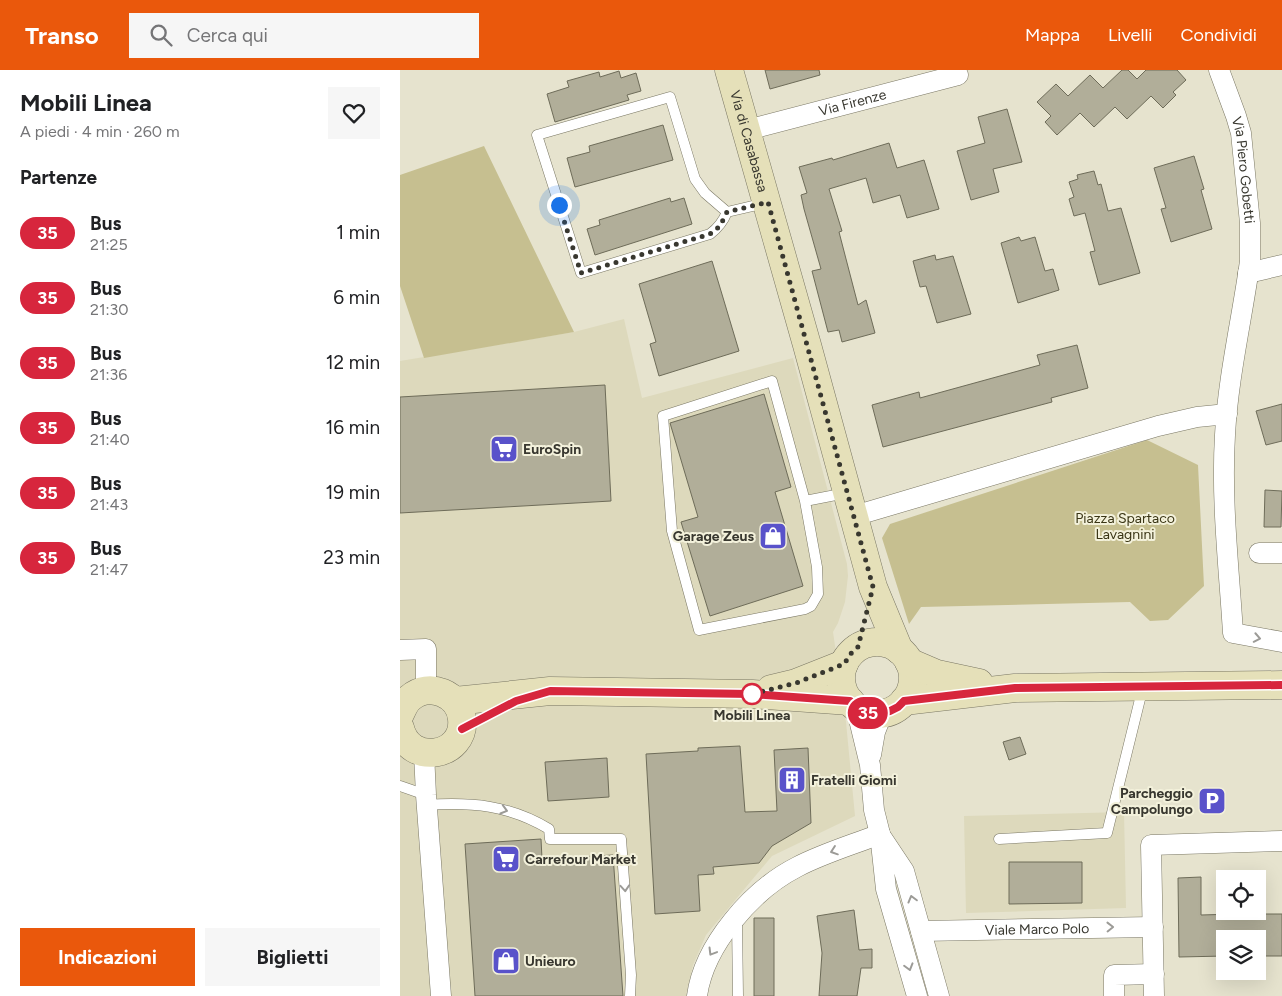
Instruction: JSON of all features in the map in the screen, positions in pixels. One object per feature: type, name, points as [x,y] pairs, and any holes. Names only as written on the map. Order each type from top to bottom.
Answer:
[{"type":"main road","name":"Via di Casabassa","points":[[729,70],[768,202],[873,587],[904,656]]},
{"type":"main road","name":"Via di Casabassa","points":[[851,656],[873,587]]},
{"type":"main road","points":[[752,694],[796,683],[851,656],[868,643],[879,642],[890,645],[925,670],[948,677],[1015,688]]},
{"type":"main road","points":[[851,656],[841,674],[844,693],[873,706],[909,692],[912,672],[904,656]]},
{"type":"main road","points":[[455,701],[550,691],[752,694],[873,706],[1015,688],[1282,685]]},
{"type":"main road","points":[[400,728],[407,742],[415,749],[434,753],[452,746],[462,729],[460,709],[455,701],[446,694],[437,690],[409,700]]},
{"type":"main road","points":[[462,729],[516,701],[550,691]]},
{"type":"street","name":"Via Piero Gobetti","points":[[1219,70],[1236,116],[1243,149],[1250,237],[1248,273]]},
{"type":"street","name":"Via Firenze","points":[[747,130],[958,75]]},
{"type":"street","points":[[1282,265],[1248,273],[1224,446],[1233,633],[1282,642]]},
{"type":"street","points":[[851,505],[1158,426],[1197,417],[1227,414]]},
{"type":"street","points":[[1259,553],[1282,553]]},
{"type":"street","points":[[400,650],[426,649],[409,700]]},
{"type":"street","points":[[873,706],[870,765],[874,810],[880,834],[886,889],[917,996]]},
{"type":"street","points":[[424,752],[441,996]]},
{"type":"street","points":[[696,996],[707,960],[718,941],[737,916],[762,890],[779,876],[818,857],[880,834]]},
{"type":"street","points":[[880,834],[904,872],[939,996]]},
{"type":"street","points":[[1154,996],[1151,845],[1282,841]]},
{"type":"street","name":"Viale Marco Polo","points":[[921,931],[1153,927]]},
{"type":"street","points":[[1114,996],[1114,975],[1154,974]]},
{"type":"lane","points":[[727,212],[705,193],[695,178],[670,97],[537,135],[581,273],[710,234],[720,226],[727,212],[768,202]]},
{"type":"lane","points":[[772,381],[805,501],[818,575],[818,594],[810,606],[798,611],[699,630],[672,531],[663,416],[772,381]]},
{"type":"lane","points":[[805,501],[851,505]]},
{"type":"lane","points":[[999,839],[1107,833],[1143,686]]},
{"type":"lane","points":[[400,786],[426,800],[490,806],[527,817],[549,829],[550,840],[621,838],[631,976],[630,996]]},
{"type":"lane","points":[[737,916],[738,996]]},
{"type":"shaded area","points":[[624,319],[642,398],[793,358],[847,564],[848,576],[845,602],[833,632],[846,722],[855,816],[772,856],[706,935],[693,965],[686,996],[400,996],[400,361],[574,332]]},
{"type":"shaded area","points":[[1124,812],[1126,908],[966,913],[964,816]]},
{"type":"green space","points":[[484,146],[574,332],[424,358],[400,286],[400,175]]},
{"type":"green space","name":"Piazza Spartaco Lavagnini","points":[[1147,440],[1198,465],[1204,586],[1168,620],[1150,621],[1130,602],[921,607],[909,624],[882,538],[890,524]]},
{"type":"building","points":[[765,70],[819,70],[820,75],[770,89]]},
{"type":"building","points":[[1122,70],[1128,70],[1137,79],[1146,70],[1177,70],[1186,80],[1173,92],[1176,95],[1163,108],[1151,96],[1127,119],[1115,107],[1094,127],[1080,113],[1057,135],[1045,122],[1051,116],[1037,102],[1056,84],[1068,96],[1090,75],[1103,88]]},
{"type":"building","points":[[619,71],[621,78],[636,73],[641,91],[627,95],[629,100],[555,122],[547,94],[569,87],[567,81],[599,72],[600,77]]},
{"type":"building","points":[[1007,109],[1022,162],[993,169],[999,192],[971,200],[957,151],[985,143],[978,117]]},
{"type":"building","points":[[663,125],[673,160],[575,187],[567,158],[590,152],[589,146]]},
{"type":"building","points":[[889,143],[897,168],[924,160],[939,209],[907,218],[900,195],[873,203],[866,178],[829,189],[842,231],[839,232],[858,305],[866,300],[875,333],[842,342],[839,330],[828,332],[812,271],[821,269],[804,209],[801,195],[807,193],[799,167],[832,158],[833,160]]},
{"type":"building","points":[[1194,156],[1204,189],[1201,190],[1212,229],[1171,242],[1161,209],[1166,208],[1154,168]]},
{"type":"building","points":[[1094,171],[1098,185],[1101,184],[1108,211],[1121,208],[1140,273],[1099,285],[1090,252],[1095,251],[1085,213],[1074,216],[1069,199],[1074,197],[1069,182],[1078,179],[1077,175]]},
{"type":"building","points":[[670,198],[671,202],[684,198],[692,224],[595,255],[587,229],[600,225],[599,220]]},
{"type":"building","points":[[1019,237],[1021,241],[1035,237],[1045,271],[1053,269],[1059,290],[1018,303],[1001,243]]},
{"type":"building","points":[[935,255],[936,260],[953,256],[971,314],[937,323],[926,286],[920,287],[913,261]]},
{"type":"building","points":[[712,261],[739,351],[659,376],[650,344],[656,342],[639,284]]},
{"type":"building","points":[[1077,345],[1088,388],[1051,398],[1052,402],[883,447],[872,405],[919,392],[920,398],[1040,365],[1037,355]]},
{"type":"building","name":"EuroSpin","points":[[605,385],[611,501],[400,513],[400,397]]},
{"type":"building","points":[[764,394],[791,487],[775,492],[803,586],[710,616],[681,522],[698,517],[670,423]]},
{"type":"building","points":[[1282,404],[1282,441],[1266,445],[1256,411]]},
{"type":"building","points":[[1265,490],[1282,491],[1281,527],[1264,527]]},
{"type":"building","points":[[1020,737],[1026,754],[1009,760],[1003,742]]},
{"type":"building","points":[[740,746],[745,812],[777,811],[774,750],[808,748],[811,823],[772,846],[759,863],[713,867],[714,874],[698,875],[700,911],[655,914],[646,754],[698,751],[698,748]]},
{"type":"building","points":[[607,758],[609,797],[548,801],[545,762]]},
{"type":"building","points":[[541,839],[542,859],[613,855],[623,996],[475,996],[465,844]]},
{"type":"building","points":[[1009,862],[1082,862],[1082,903],[1009,904]]},
{"type":"building","points":[[1201,877],[1201,915],[1216,915],[1216,920],[1266,920],[1266,914],[1282,914],[1282,956],[1266,956],[1266,930],[1216,930],[1216,956],[1179,957],[1178,878]]},
{"type":"building","points":[[854,910],[859,950],[872,949],[872,968],[861,968],[857,996],[819,996],[822,953],[817,916]]},
{"type":"building","points":[[754,918],[774,918],[774,996],[754,996]]},
{"type":"bus line","name":"35","points":[[462,729],[516,701],[550,691],[752,694],[850,701],[864,712],[882,714],[898,707],[904,701],[1015,688],[1282,685]]},
{"type":"place","name":"EuroSpin","points":[[504,449]]},
{"type":"place","name":"Garage Zeus","points":[[773,536]]},
{"type":"place","name":"Mobili Linea","points":[[752,694]]},
{"type":"place","name":"Fratelli Giomi","points":[[792,780]]},
{"type":"place","name":"Parcheggio Campolungo","points":[[1212,801]]},
{"type":"place","name":"Carrefour Market","points":[[506,859]]},
{"type":"place","name":"Unieuro","points":[[506,961]]},
{"type":"route","points":[[559,205],[581,273],[710,234],[720,226],[727,212],[768,202],[873,587],[858,647],[844,664],[796,683],[752,694]]}]
